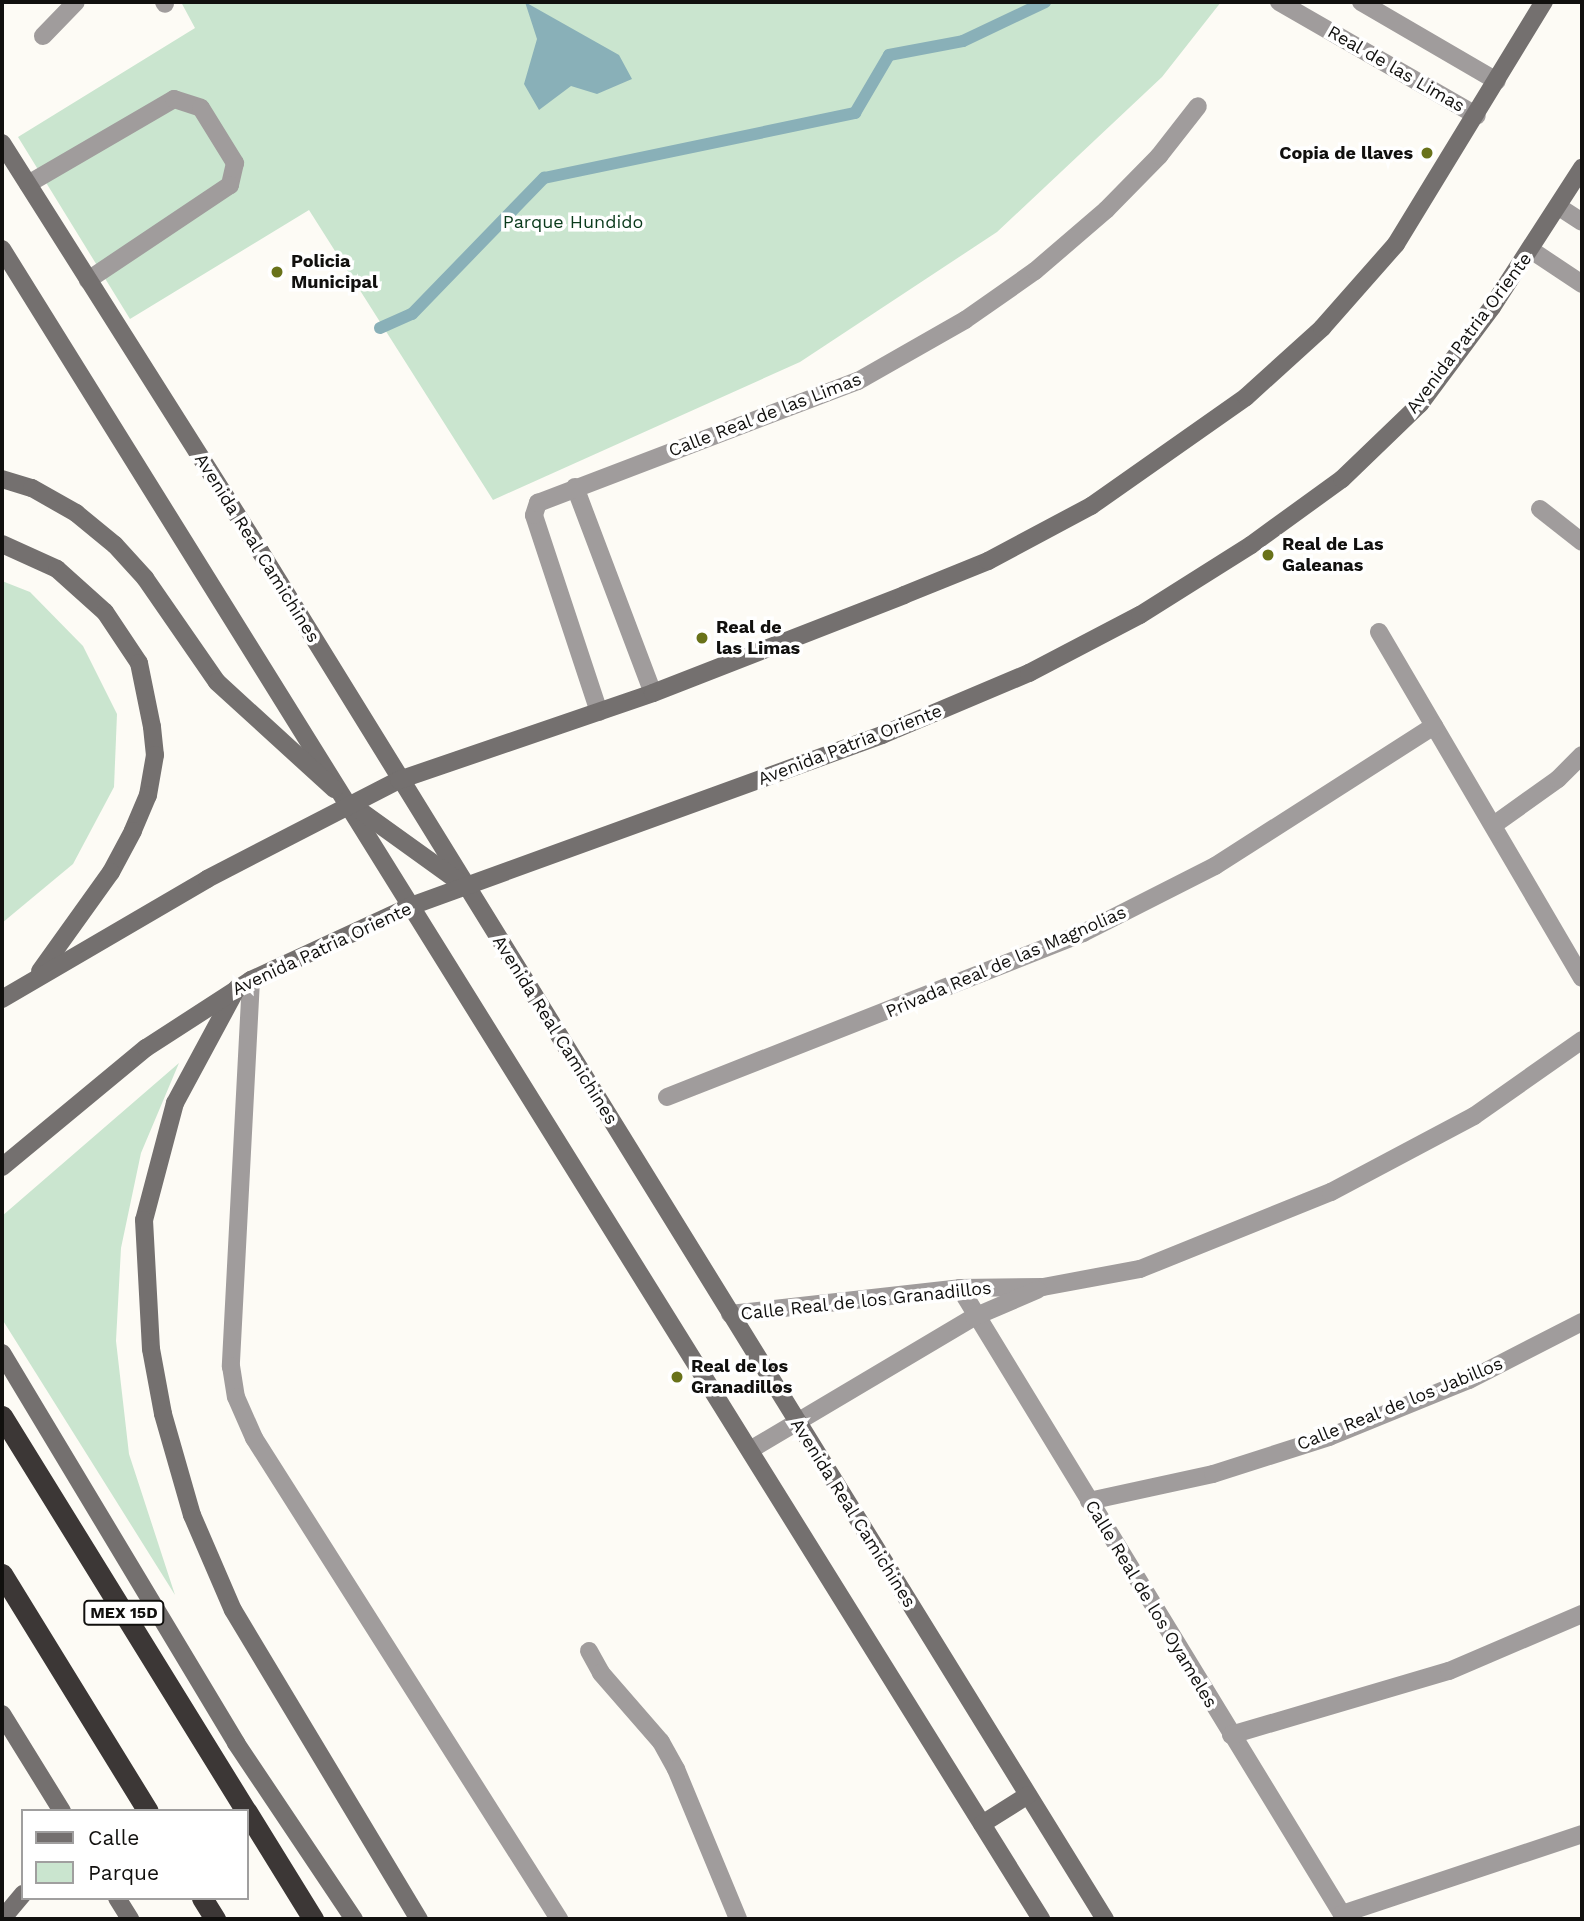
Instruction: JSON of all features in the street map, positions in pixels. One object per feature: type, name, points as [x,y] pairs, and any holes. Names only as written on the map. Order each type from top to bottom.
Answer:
[{"type":"highway","name":"MEX 15D","points":[[2,1416],[245,1809]]},
{"type":"highway","points":[[2,1574],[147,1809]]},
{"type":"highway","name":"MEX 15D","points":[[248,1814],[313,1919]]},
{"type":"highway","points":[[203,1900],[215,1919]]},
{"type":"main road","points":[[2,999],[37,975],[350,803],[399,780],[653,693],[988,561],[1091,506],[1166,457],[1246,397],[1322,328],[1396,244],[1477,116],[1544,2]]},
{"type":"main road","name":"Avenida Real Camichines","points":[[2,143],[1105,1919]]},
{"type":"main road","name":"Avenida Patria Oriente","points":[[2,1167],[146,1048],[244,984],[411,906],[882,735],[1029,673],[1140,615],[1251,545],[1342,479],[1420,404],[1531,250],[1582,168]]},
{"type":"main road","points":[[2,249],[350,803],[411,906],[1041,1919]]},
{"type":"main road","points":[[2,479],[32,488],[76,513],[115,545],[145,578],[217,682],[350,803],[466,887]]},
{"type":"main road","points":[[2,544],[57,569],[84,590],[125,638],[139,663],[154,746],[148,795],[133,831],[111,872],[37,975]]},
{"type":"main road","points":[[244,984],[175,1104],[144,1220],[151,1349],[163,1414],[191,1515],[233,1611],[419,1919]]},
{"type":"main road","points":[[2,1353],[236,1744],[354,1919]]},
{"type":"main road","points":[[2,1714],[61,1809]]},
{"type":"main road","points":[[43,1779],[46,1809]]},
{"type":"main road","points":[[982,1824],[1028,1795]]},
{"type":"main road","points":[[2,1919],[21,1896]]},
{"type":"main road","points":[[118,1900],[130,1919]]},
{"type":"street","points":[[43,36],[76,2]]},
{"type":"street","name":"Real de las Limas","points":[[1279,2],[1477,116]]},
{"type":"street","points":[[1362,2],[1497,81]]},
{"type":"street","points":[[28,184],[174,99],[201,108],[235,163],[230,185],[88,280]]},
{"type":"street","name":"Calle Real de las Limas","points":[[598,712],[534,515],[538,503],[858,381],[965,320],[1035,271],[1106,210],[1159,156],[1198,106]]},
{"type":"street","points":[[1559,207],[1582,222]]},
{"type":"street","points":[[1531,250],[1582,284]]},
{"type":"street","points":[[575,487],[653,693]]},
{"type":"street","points":[[1540,509],[1582,542]]},
{"type":"street","points":[[1379,632],[1495,824],[1582,978]]},
{"type":"street","name":"Privada Real de las Magnolias","points":[[667,1097],[1083,933],[1215,866],[1434,726]]},
{"type":"street","points":[[1495,824],[1558,779],[1582,755]]},
{"type":"street","points":[[244,984],[231,1366],[236,1397],[254,1438],[559,1919]]},
{"type":"street","name":"Calle Real de los Granadillos","points":[[730,1314],[960,1288],[1043,1287],[1140,1269],[1331,1192],[1474,1116],[1582,1040]]},
{"type":"street","name":"Calle Real de los Granadillos","points":[[750,1450],[795,1420],[974,1317],[1043,1287]]},
{"type":"street","name":"Calle Real de los Oyameles","points":[[960,1288],[974,1317],[1344,1916]]},
{"type":"street","name":"Calle Real de los Jabillos","points":[[1089,1501],[1213,1474],[1329,1437],[1469,1380],[1582,1322]]},
{"type":"street","points":[[1231,1735],[1449,1671],[1582,1614]]},
{"type":"street","points":[[589,1651],[601,1673],[661,1742],[676,1769],[738,1919]]},
{"type":"street","points":[[1344,1916],[1582,1834]]},
{"type":"green space","name":"Parque Hundido","points":[[181,2],[1221,2],[1162,77],[997,232],[800,362],[493,500],[309,210],[130,319],[18,137],[195,28]]},
{"type":"green space","points":[[2,581],[30,592],[83,646],[117,714],[114,787],[73,864],[2,923]]},
{"type":"green space","points":[[179,1063],[141,1153],[121,1248],[116,1341],[129,1454],[175,1595],[2,1319],[2,1216]]},
{"type":"water","points":[[525,2],[619,55],[632,79],[597,94],[571,86],[539,110],[524,84],[537,39]]},
{"type":"waterway","points":[[380,328],[412,314],[544,178],[855,113],[889,55],[963,41],[1045,2]]},
{"type":"place","name":"Copia de llaves","points":[[1427,153]]},
{"type":"place","name":"Policia Municipal","points":[[277,272]]},
{"type":"place","name":"Real de Las Galeanas","points":[[1268,555]]},
{"type":"place","name":"Real de las Limas","points":[[702,638]]},
{"type":"place","name":"Real de los Granadillos","points":[[677,1377]]}]
